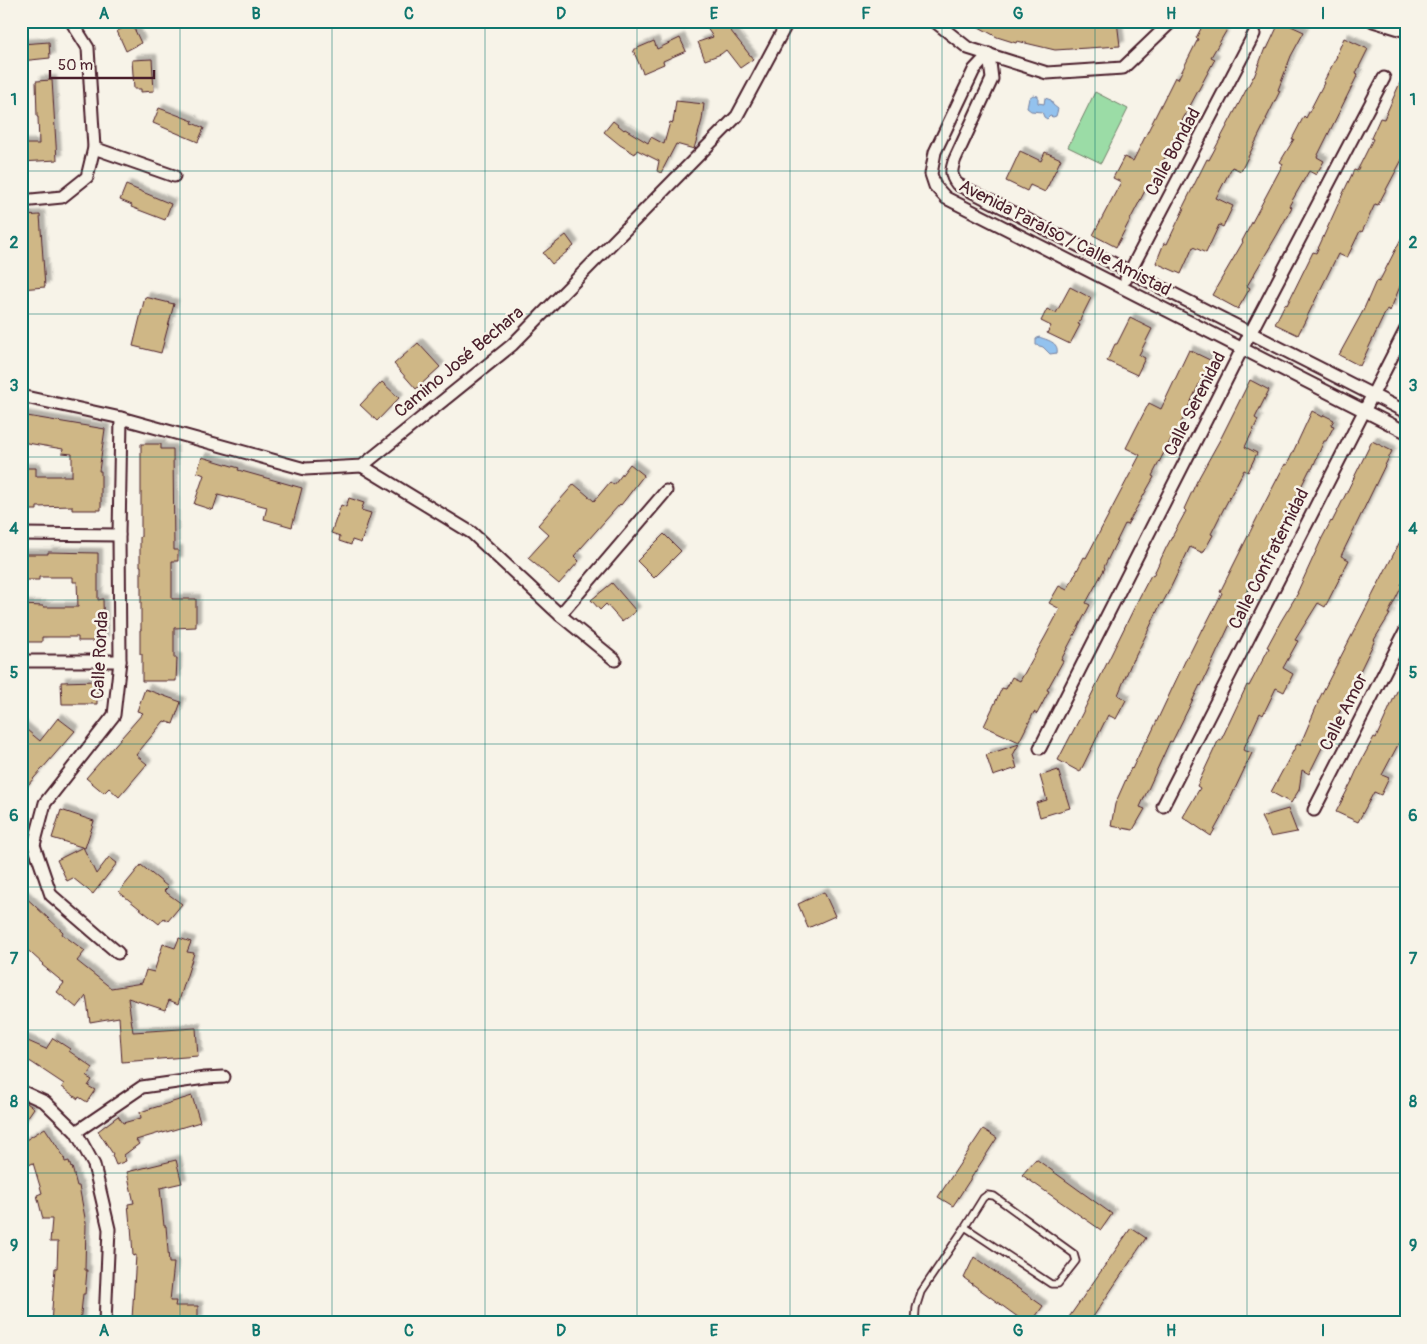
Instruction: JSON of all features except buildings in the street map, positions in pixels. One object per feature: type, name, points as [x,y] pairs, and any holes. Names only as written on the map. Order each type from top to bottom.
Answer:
[{"type":"street","points":[[21,201],[62,198],[88,178],[94,148],[88,48],[71,21]]},
{"type":"street","name":"Camino José Bechara","points":[[362,466],[512,345],[736,116],[788,21]]},
{"type":"street","points":[[934,21],[968,48],[1046,73],[1123,68],[1172,21]]},
{"type":"street","points":[[1373,21],[1406,31]]},
{"type":"street","name":"Calle Bondad","points":[[1122,287],[1254,34]]},
{"type":"street","points":[[952,169],[942,173],[931,174],[935,152],[974,70],[989,54]]},
{"type":"street","name":"Avenida Paraíso / Calle Amistad","points":[[989,54],[992,79],[954,160],[953,178],[957,184],[1406,412]]},
{"type":"street","name":"Calle Serenidad","points":[[1040,748],[1242,349],[1384,78]]},
{"type":"street","points":[[94,148],[174,176]]},
{"type":"street","name":"Avenida Paraíso / Calle Amistad","points":[[931,174],[935,186],[946,198],[1406,432]]},
{"type":"street","name":"Calle Confraternidad","points":[[1163,806],[1406,329]]},
{"type":"street","points":[[21,396],[121,418],[305,469],[362,466],[472,533],[560,615],[615,660]]},
{"type":"street","name":"Calle Ronda","points":[[118,953],[51,895],[34,845],[45,803],[114,716],[120,661],[119,535],[121,418]]},
{"type":"street","points":[[560,615],[666,491]]},
{"type":"street","points":[[21,534],[119,535]]},
{"type":"street","name":"Calle Amor","points":[[1314,810],[1406,630]]},
{"type":"street","points":[[21,661],[120,661]]},
{"type":"street","points":[[76,1132],[142,1087],[224,1077]]},
{"type":"street","points":[[21,1091],[45,1102],[76,1132],[94,1165],[109,1229],[105,1323]]},
{"type":"lane","points":[[915,1323],[916,1308],[921,1292],[983,1198],[987,1195],[994,1196],[1074,1254],[1076,1261],[1058,1284],[1051,1284],[965,1227]]},
{"type":"green space","points":[[1095,92],[1128,109],[1101,163],[1068,147]]},
{"type":"water","points":[[1033,95],[1038,96],[1038,103],[1044,104],[1045,98],[1051,100],[1058,109],[1056,116],[1050,116],[1047,119],[1042,112],[1031,111],[1027,108],[1029,98]]},
{"type":"water","points":[[1039,337],[1049,340],[1054,344],[1057,353],[1050,354],[1043,347],[1036,345],[1036,339]]}]
